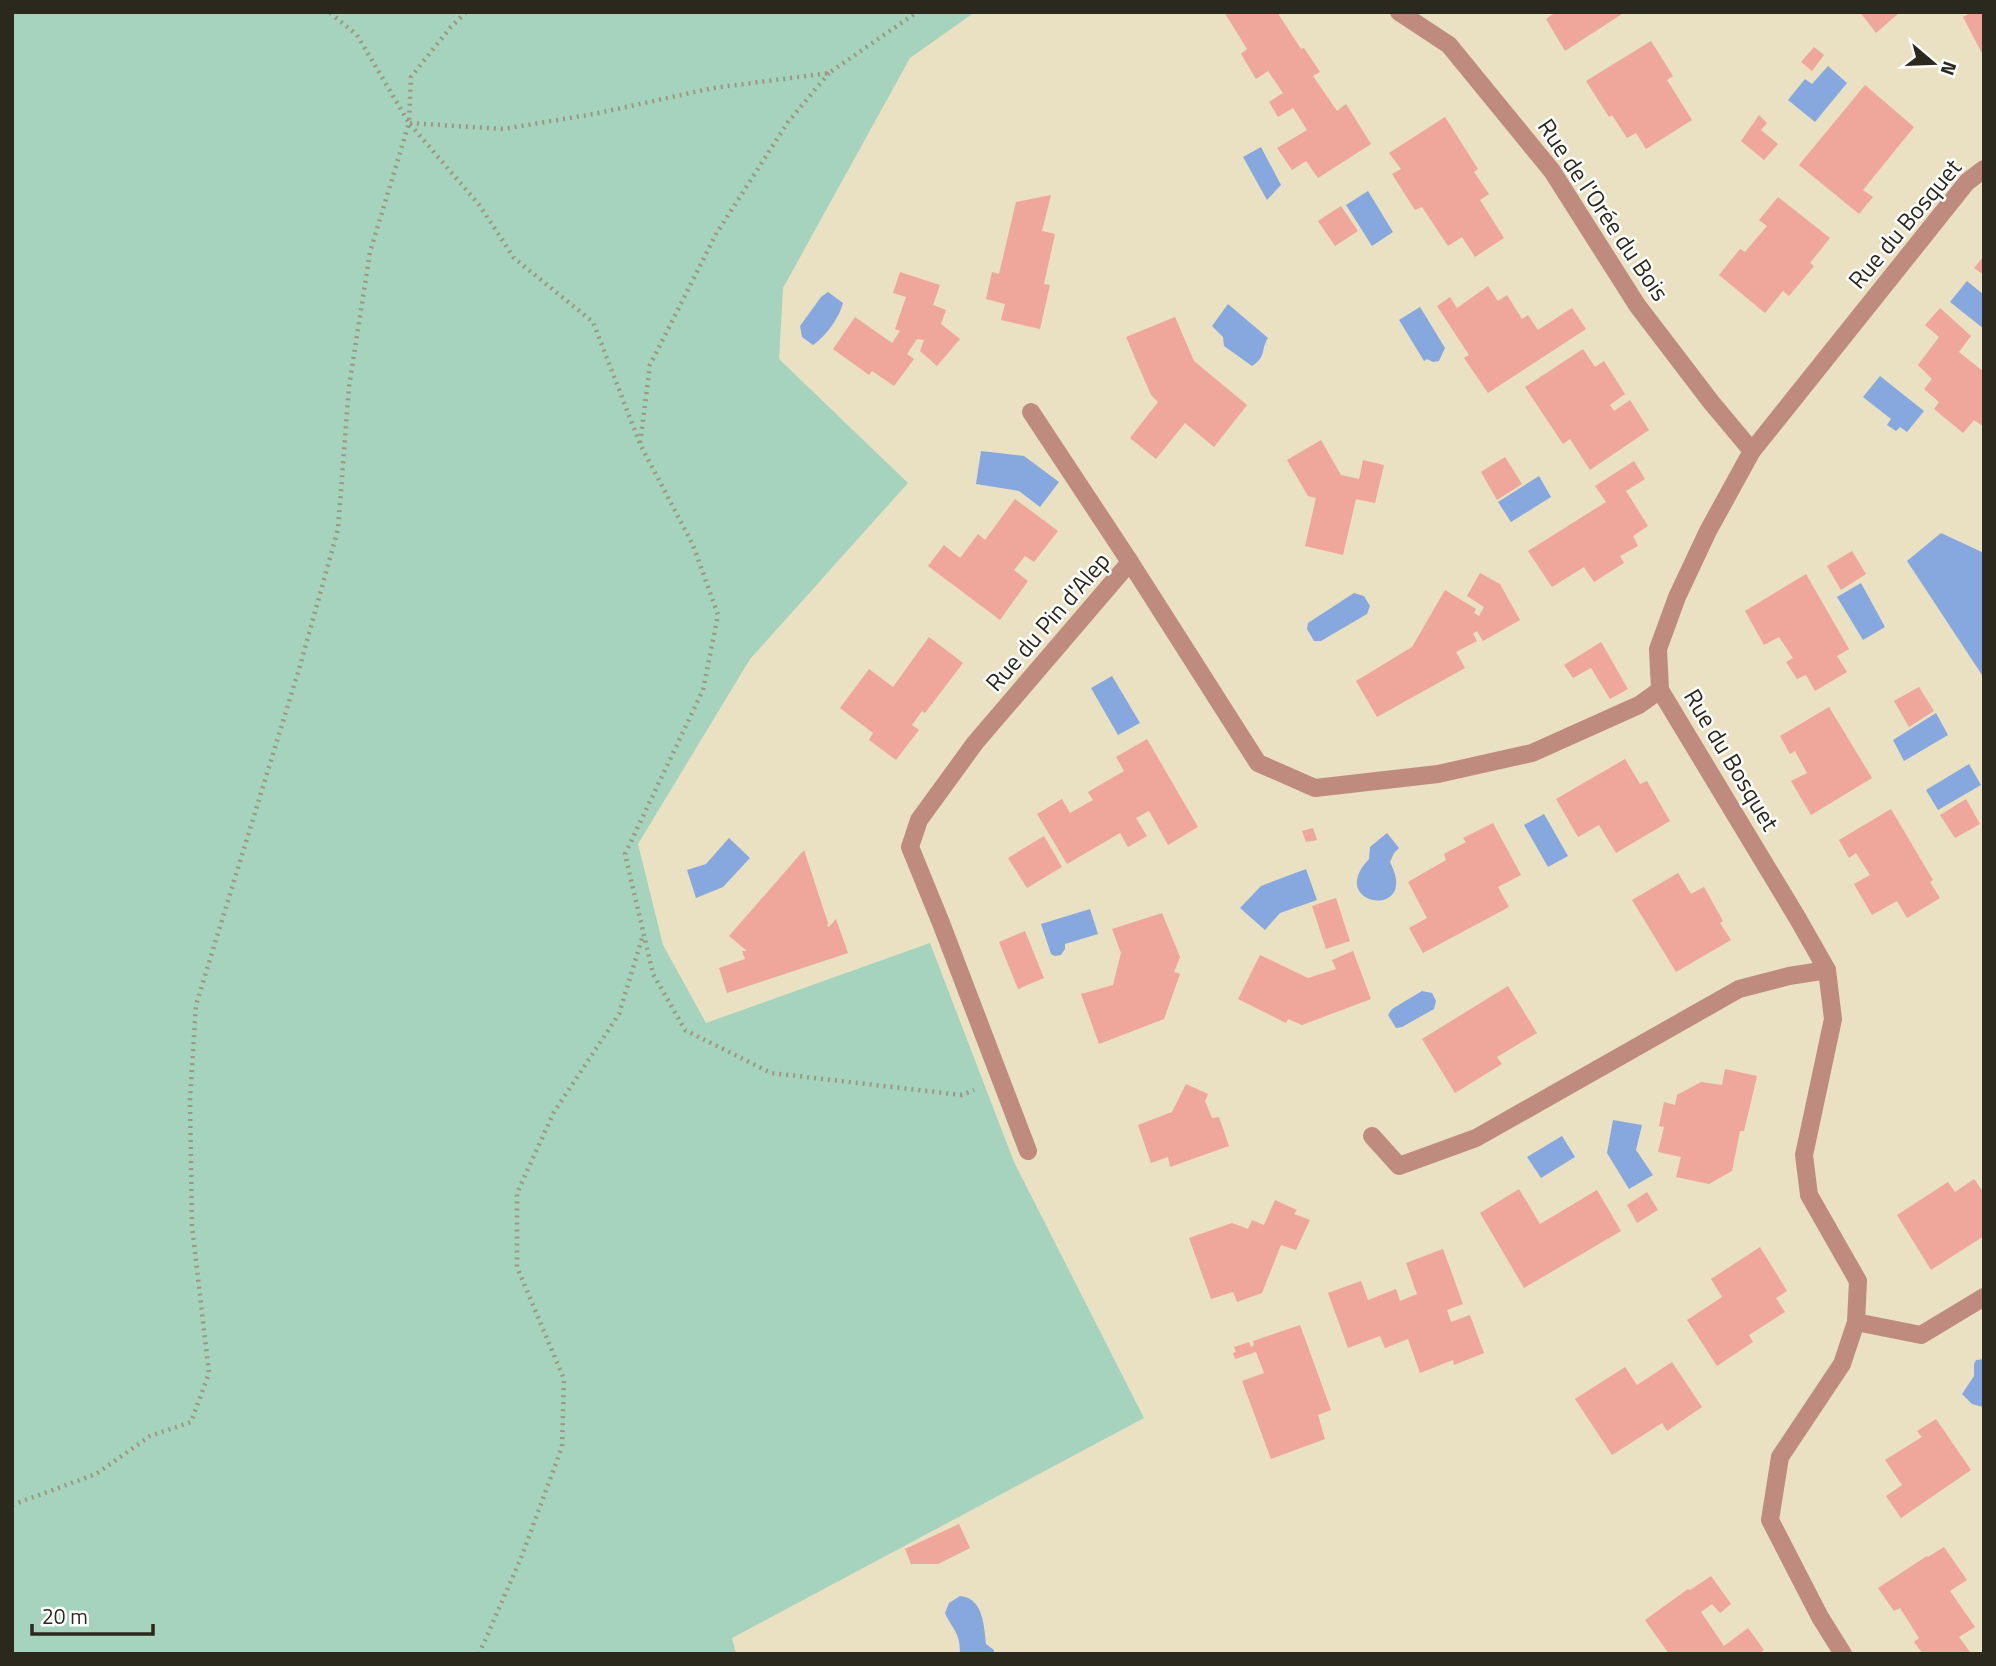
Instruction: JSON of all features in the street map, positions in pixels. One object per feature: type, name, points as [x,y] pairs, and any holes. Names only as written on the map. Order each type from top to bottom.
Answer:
[{"type":"street","name":"Rue de l'Orée du Bois","points":[[1399,12],[1449,45],[1552,171],[1637,305],[1710,402],[1752,451]]},
{"type":"street","name":"Rue du Bosquet","points":[[1843,1654],[1820,1618],[1770,1520],[1780,1457],[1842,1364],[1856,1322],[1858,1282],[1810,1195],[1804,1155],[1833,1018],[1827,970],[1660,690],[1658,649],[1677,597],[1708,531],[1752,451],[1966,182],[1984,169]]},
{"type":"street","points":[[1031,412],[1130,562]]},
{"type":"street","name":"Rue du Pin d'Alep","points":[[1028,1151],[910,847],[919,820],[975,743],[1130,562],[1258,763],[1315,788],[1438,774],[1532,753],[1639,705],[1660,690]]},
{"type":"street","points":[[1372,1136],[1399,1166],[1476,1138],[1739,989],[1789,976],[1827,970]]},
{"type":"street","points":[[1856,1322],[1921,1335],[1984,1297]]},
{"type":"path","points":[[329,12],[357,35],[409,123],[480,206],[514,258],[593,322],[640,444],[692,545],[718,615],[703,690],[625,854],[653,974],[685,1030],[771,1073],[962,1095],[1001,1079]]},
{"type":"path","points":[[12,1505],[96,1474],[150,1436],[191,1422],[209,1373],[192,1226],[190,1100],[196,1005],[300,666],[338,529],[349,387],[370,252],[409,123],[411,77],[466,12]]},
{"type":"path","points":[[640,444],[650,365],[716,234],[788,122],[830,73],[917,12]]},
{"type":"path","points":[[409,123],[503,129],[594,114],[713,88],[830,73]]},
{"type":"path","points":[[479,1654],[521,1558],[562,1447],[564,1379],[517,1267],[516,1193],[554,1112],[619,1014],[643,934]]},
{"type":"green space","points":[[12,12],[975,12],[910,58],[783,288],[779,359],[908,483],[750,659],[638,844],[663,945],[706,1023],[930,943],[1014,1162],[1144,1418],[732,1638],[736,1654],[12,1654]]},
{"type":"water","points":[[1828,66],[1847,83],[1815,122],[1788,100],[1805,79],[1812,84]]},
{"type":"water","points":[[1261,147],[1281,185],[1267,200],[1243,157]]},
{"type":"water","points":[[1368,191],[1393,232],[1372,246],[1346,205]]},
{"type":"water","points":[[1967,281],[1984,295],[1984,329],[1950,302]]},
{"type":"water","points":[[828,292],[843,303],[831,326],[813,345],[802,337],[800,326],[821,297]]},
{"type":"water","points":[[1228,304],[1268,338],[1262,356],[1252,366],[1224,346],[1223,337],[1212,326]]},
{"type":"water","points":[[1420,307],[1445,348],[1439,361],[1424,361],[1399,320]]},
{"type":"water","points":[[1880,376],[1924,411],[1907,432],[1900,427],[1896,431],[1887,425],[1891,419],[1863,397]]},
{"type":"water","points":[[981,451],[1024,456],[1059,482],[1040,507],[1019,491],[976,484]]},
{"type":"water","points":[[1539,476],[1551,497],[1511,522],[1498,502]]},
{"type":"water","points":[[1941,533],[1984,553],[1984,678],[1907,561]]},
{"type":"water","points":[[1861,583],[1885,627],[1863,640],[1837,597]]},
{"type":"water","points":[[1354,593],[1364,596],[1370,606],[1367,614],[1321,641],[1314,641],[1307,629],[1308,623]]},
{"type":"water","points":[[1112,676],[1140,723],[1118,735],[1091,688]]},
{"type":"water","points":[[1936,713],[1948,735],[1904,761],[1893,740]]},
{"type":"water","points":[[1969,764],[1981,785],[1938,810],[1926,790]]},
{"type":"water","points":[[1544,814],[1568,856],[1548,867],[1524,825]]},
{"type":"water","points":[[1387,833],[1399,848],[1390,862],[1396,881],[1393,893],[1385,899],[1374,900],[1364,896],[1358,888],[1358,875],[1369,859],[1370,847]]},
{"type":"water","points":[[729,838],[750,858],[723,887],[696,898],[687,870],[706,864]]},
{"type":"water","points":[[1306,869],[1317,900],[1280,913],[1265,930],[1240,908],[1261,886]]},
{"type":"water","points":[[1090,909],[1098,934],[1065,944],[1061,955],[1051,954],[1041,924]]},
{"type":"water","points":[[1422,991],[1432,993],[1436,1001],[1434,1009],[1396,1028],[1388,1015],[1392,1009]]},
{"type":"water","points":[[1613,1120],[1642,1125],[1636,1150],[1653,1175],[1629,1189],[1607,1153]]},
{"type":"water","points":[[1562,1136],[1575,1157],[1541,1178],[1527,1157]]},
{"type":"water","points":[[1984,1359],[1983,1407],[1972,1404],[1962,1394],[1974,1376],[1976,1360]]},
{"type":"water","points":[[960,1596],[968,1598],[978,1607],[986,1644],[994,1650],[994,1654],[960,1654],[957,1636],[945,1613],[949,1603]]},
{"type":"building","points":[[1224,12],[1277,12],[1320,72],[1313,76],[1337,111],[1346,104],[1371,144],[1318,178],[1306,161],[1292,170],[1277,148],[1307,130],[1293,108],[1278,117],[1269,102],[1283,93],[1268,71],[1256,79],[1241,54],[1247,49]]},
{"type":"building","points":[[1556,12],[1625,12],[1565,51],[1546,19]]},
{"type":"building","points":[[1860,12],[1900,12],[1876,33]]},
{"type":"building","points":[[1972,12],[1984,12],[1984,57],[1963,17]]},
{"type":"building","points":[[1651,41],[1673,76],[1667,80],[1692,120],[1646,149],[1636,133],[1627,138],[1612,115],[1609,117],[1586,81]]},
{"type":"building","points":[[1814,47],[1824,55],[1812,71],[1801,62]]},
{"type":"building","points":[[1865,85],[1914,127],[1863,190],[1873,197],[1859,214],[1799,165]]},
{"type":"building","points":[[1759,115],[1767,123],[1761,130],[1778,144],[1764,160],[1741,141]]},
{"type":"building","points":[[1445,117],[1478,169],[1474,172],[1489,194],[1480,200],[1504,238],[1475,257],[1462,237],[1448,246],[1422,207],[1415,210],[1392,174],[1401,169],[1389,153]]},
{"type":"building","points":[[1051,195],[1042,231],[1055,234],[1044,284],[1050,285],[1040,329],[1001,320],[1005,304],[986,299],[992,272],[999,274],[1016,202]]},
{"type":"building","points":[[1778,197],[1830,238],[1810,263],[1814,266],[1789,296],[1783,291],[1765,313],[1719,275],[1740,249],[1745,252],[1767,226],[1759,220]]},
{"type":"building","points":[[1341,206],[1358,231],[1335,246],[1318,221]]},
{"type":"building","points":[[1984,256],[1984,275],[1974,268]]},
{"type":"building","points":[[900,272],[940,285],[933,305],[946,310],[941,324],[960,339],[937,366],[920,351],[924,340],[917,339],[907,354],[914,359],[894,386],[872,371],[869,375],[833,349],[855,317],[892,343],[900,331],[895,329],[906,297],[893,293]]},
{"type":"building","points":[[1488,286],[1498,301],[1507,295],[1522,319],[1528,315],[1538,330],[1572,308],[1586,329],[1488,393],[1464,358],[1469,355],[1437,306],[1450,297],[1457,308]]},
{"type":"building","points":[[1940,308],[1971,336],[1959,352],[1984,372],[1984,427],[1974,420],[1963,433],[1934,409],[1939,402],[1924,389],[1932,379],[1918,365],[1939,337],[1925,325]]},
{"type":"building","points":[[1175,317],[1194,361],[1247,405],[1214,447],[1185,423],[1156,459],[1130,438],[1158,402],[1151,395],[1126,337]]},
{"type":"building","points":[[1583,349],[1595,367],[1604,361],[1625,394],[1610,405],[1614,411],[1630,400],[1649,430],[1590,470],[1570,439],[1563,444],[1525,387]]},
{"type":"building","points":[[1321,440],[1341,475],[1359,479],[1363,460],[1384,465],[1375,503],[1356,499],[1343,555],[1305,546],[1316,498],[1308,496],[1287,460]]},
{"type":"building","points":[[1505,457],[1522,484],[1497,500],[1481,472]]},
{"type":"building","points":[[1634,461],[1645,479],[1626,491],[1648,526],[1633,536],[1638,546],[1620,556],[1624,563],[1594,582],[1584,567],[1552,587],[1528,551],[1606,502],[1595,486]]},
{"type":"building","points":[[1015,499],[1058,531],[1034,562],[1025,556],[1014,570],[1028,581],[1000,620],[928,566],[944,545],[960,558],[978,534],[985,540]]},
{"type":"building","points":[[1852,551],[1866,574],[1841,590],[1827,566]]},
{"type":"building","points":[[1480,573],[1500,584],[1520,620],[1483,641],[1477,631],[1473,634],[1477,641],[1456,652],[1465,668],[1377,717],[1356,681],[1412,647],[1445,590],[1476,609],[1474,613],[1479,616],[1484,607],[1467,596]]},
{"type":"building","points":[[1806,574],[1849,649],[1837,656],[1847,672],[1815,691],[1806,675],[1797,679],[1786,662],[1793,658],[1779,637],[1764,645],[1745,611]]},
{"type":"building","points":[[929,637],[963,663],[925,713],[922,711],[912,725],[919,730],[896,760],[869,740],[873,733],[840,708],[869,669],[893,687]]},
{"type":"building","points":[[1601,642],[1628,689],[1610,699],[1591,668],[1573,678],[1564,665]]},
{"type":"building","points":[[1919,687],[1934,711],[1909,727],[1894,701]]},
{"type":"building","points":[[1829,707],[1872,778],[1811,815],[1791,781],[1807,773],[1795,751],[1790,754],[1780,736]]},
{"type":"building","points":[[1147,739],[1198,827],[1168,845],[1149,811],[1136,818],[1147,836],[1128,847],[1120,833],[1067,864],[1037,814],[1062,799],[1070,813],[1093,800],[1088,792],[1124,771],[1116,757]]},
{"type":"building","points":[[1625,759],[1640,784],[1647,781],[1670,821],[1616,853],[1599,825],[1578,837],[1556,799]]},
{"type":"building","points":[[1966,799],[1980,824],[1955,838],[1940,815]]},
{"type":"building","points":[[1891,809],[1933,880],[1930,882],[1940,898],[1907,918],[1897,901],[1872,915],[1854,884],[1870,875],[1856,853],[1849,858],[1839,840]]},
{"type":"building","points":[[1493,823],[1521,875],[1498,887],[1509,907],[1423,953],[1409,928],[1427,918],[1408,882],[1446,860],[1444,854],[1466,842],[1463,838]]},
{"type":"building","points":[[1313,828],[1317,840],[1306,842],[1302,831]]},
{"type":"building","points":[[1044,836],[1062,867],[1027,888],[1008,858]]},
{"type":"building","points":[[804,850],[827,926],[836,919],[848,953],[727,993],[719,968],[745,959],[742,951],[747,951],[729,936]]},
{"type":"building","points":[[1678,873],[1691,894],[1704,887],[1731,940],[1676,972],[1632,900]]},
{"type":"building","points":[[1336,898],[1350,941],[1326,949],[1312,906]]},
{"type":"building","points":[[1162,913],[1180,957],[1174,972],[1180,974],[1164,1019],[1099,1044],[1081,994],[1113,985],[1121,953],[1112,929]]},
{"type":"building","points":[[1025,931],[1044,978],[1018,989],[999,942]]},
{"type":"building","points":[[1353,951],[1371,999],[1302,1025],[1288,1019],[1286,1023],[1238,999],[1260,955],[1308,978],[1336,969],[1332,960]]},
{"type":"building","points":[[1508,986],[1537,1033],[1497,1057],[1502,1064],[1455,1093],[1422,1039]]},
{"type":"building","points":[[1725,1069],[1757,1076],[1744,1131],[1740,1131],[1732,1171],[1709,1184],[1676,1177],[1681,1157],[1658,1152],[1664,1127],[1659,1126],[1664,1102],[1675,1105],[1677,1095],[1701,1082],[1722,1085]]},
{"type":"building","points":[[1186,1084],[1208,1094],[1205,1101],[1212,1118],[1219,1117],[1229,1146],[1170,1167],[1168,1157],[1151,1163],[1138,1125],[1172,1112]]},
{"type":"building","points":[[1974,1179],[1984,1193],[1984,1236],[1931,1270],[1897,1215],[1948,1182],[1955,1192]]},
{"type":"building","points":[[1519,1189],[1540,1224],[1597,1190],[1621,1231],[1524,1288],[1480,1213]]},
{"type":"building","points":[[1647,1192],[1658,1210],[1637,1223],[1627,1205]]},
{"type":"building","points":[[1275,1200],[1297,1210],[1294,1214],[1310,1220],[1296,1250],[1281,1245],[1262,1293],[1237,1302],[1233,1292],[1211,1299],[1189,1238],[1232,1223],[1248,1229],[1252,1220],[1264,1225]]},
{"type":"building","points":[[1760,1247],[1787,1291],[1776,1298],[1785,1312],[1749,1335],[1753,1342],[1717,1366],[1687,1320],[1722,1297],[1711,1279]]},
{"type":"building","points":[[1443,1249],[1463,1304],[1447,1310],[1451,1322],[1470,1315],[1484,1353],[1454,1365],[1453,1360],[1420,1373],[1408,1339],[1385,1348],[1380,1336],[1348,1348],[1328,1293],[1361,1281],[1368,1300],[1396,1289],[1400,1301],[1417,1294],[1406,1263]]},
{"type":"building","points":[[1300,1325],[1331,1410],[1318,1415],[1325,1439],[1271,1459],[1242,1381],[1264,1373],[1256,1352],[1235,1359],[1234,1347],[1249,1342],[1251,1347],[1254,1345],[1253,1341]]},
{"type":"building","points":[[1672,1362],[1702,1407],[1667,1431],[1662,1423],[1612,1455],[1575,1399],[1625,1367],[1637,1385]]},
{"type":"building","points":[[1936,1419],[1971,1470],[1901,1518],[1886,1496],[1902,1485],[1885,1460],[1922,1437],[1917,1431]]},
{"type":"building","points":[[959,1524],[970,1548],[938,1564],[911,1564],[905,1549]]},
{"type":"building","points":[[1944,1547],[1967,1580],[1950,1591],[1975,1627],[1959,1637],[1970,1652],[1967,1654],[1923,1654],[1914,1642],[1919,1638],[1900,1608],[1894,1611],[1878,1588]]},
{"type":"building","points":[[1711,1576],[1731,1604],[1720,1613],[1712,1604],[1701,1612],[1724,1646],[1748,1628],[1764,1650],[1759,1654],[1669,1654],[1645,1620]]}]
